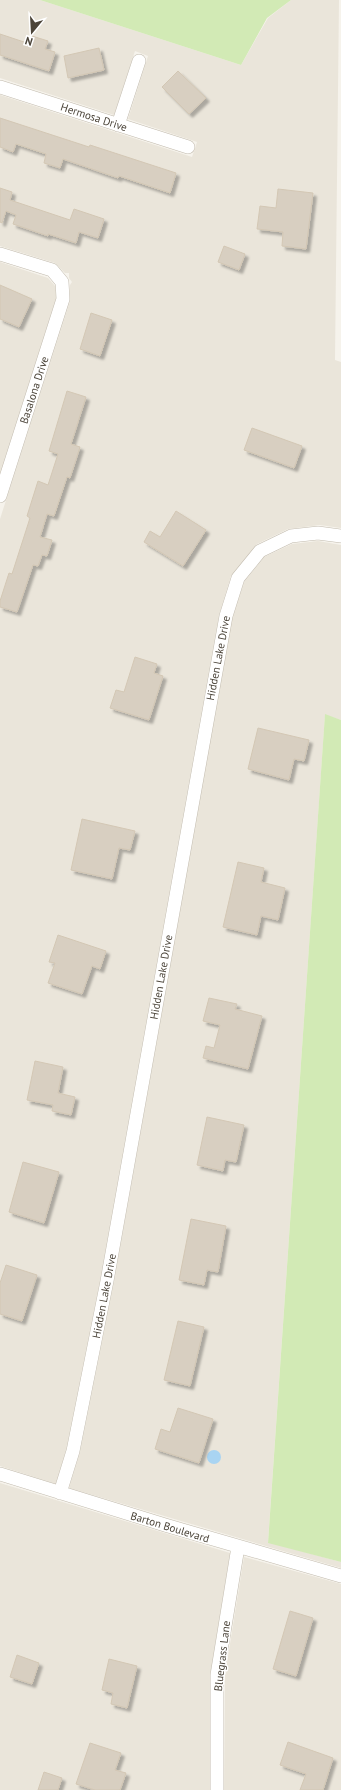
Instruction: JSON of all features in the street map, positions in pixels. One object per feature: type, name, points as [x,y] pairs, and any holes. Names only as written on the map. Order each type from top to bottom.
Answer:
[{"type":"street","points":[[118,125],[139,61]]},
{"type":"street","name":"Hermosa Drive","points":[[0,87],[188,147]]},
{"type":"street","name":"Basalona Drive","points":[[0,254],[52,270],[62,282],[64,299],[0,496]]},
{"type":"street","name":"Hidden Lake Drive","points":[[60,1494],[73,1451],[107,1280],[226,616],[238,578],[260,551],[291,536],[318,533],[341,536]]},
{"type":"street","name":"Barton Boulevard","points":[[0,1474],[60,1494],[341,1576]]},
{"type":"street","name":"Bluegrass Lane","points":[[217,1790],[217,1674],[238,1547]]},
{"type":"shaded area","points":[[0,0],[40,0],[241,65],[268,18],[291,0],[339,0],[335,360],[341,362],[341,528],[320,525],[288,529],[257,544],[231,576],[219,615],[100,1280],[66,1450],[56,1484],[0,1466],[0,519],[70,301],[70,285],[72,282],[69,278],[69,273],[65,273],[55,263],[0,246],[0,95],[192,157],[197,142],[128,119],[148,56],[135,51],[114,115],[0,78]]},
{"type":"shaded area","points":[[0,262],[48,278],[55,286],[56,298],[0,473]]},
{"type":"shaded area","points":[[318,541],[341,545],[341,720],[325,715],[268,1542],[341,1562],[341,1568],[69,1488],[80,1452],[114,1282],[232,618],[244,582],[264,557],[292,544]]},
{"type":"shaded area","points":[[0,1483],[230,1553],[210,1675],[210,1790],[0,1790]]},
{"type":"shaded area","points":[[244,1557],[341,1584],[341,1790],[224,1790],[225,1675]]},
{"type":"green space","points":[[40,0],[291,0],[267,18],[241,65]]},
{"type":"green space","points":[[325,714],[341,720],[341,1562],[268,1543]]},
{"type":"water","points":[[211,1450],[217,1450],[221,1454],[221,1460],[217,1464],[211,1464],[207,1460],[207,1454]]},
{"type":"building","points":[[0,34],[30,44],[32,36],[48,41],[45,49],[55,52],[49,71],[0,55]]},
{"type":"building","points":[[99,48],[104,70],[68,78],[64,56]]},
{"type":"building","points":[[178,71],[206,98],[189,114],[162,87]]},
{"type":"building","points":[[0,118],[176,173],[170,193],[119,176],[118,178],[63,159],[60,168],[44,163],[46,154],[16,144],[13,152],[0,147]]},
{"type":"building","points":[[0,188],[12,192],[10,200],[70,220],[74,209],[104,219],[98,238],[79,232],[76,243],[48,234],[48,236],[13,224],[16,215],[6,211],[2,223],[0,222]]},
{"type":"building","points":[[278,189],[313,193],[306,249],[282,246],[283,232],[257,229],[260,206],[276,208]]},
{"type":"building","points":[[224,246],[245,254],[239,270],[218,262]]},
{"type":"building","points":[[0,285],[32,299],[19,327],[0,319]]},
{"type":"building","points":[[91,313],[112,320],[100,356],[80,349]]},
{"type":"building","points":[[67,391],[86,397],[71,444],[80,447],[70,478],[67,477],[54,516],[47,514],[40,537],[52,540],[47,556],[42,555],[38,566],[33,565],[17,612],[0,607],[0,601],[9,573],[12,574],[30,518],[27,516],[38,481],[48,485],[58,454],[49,451]]},
{"type":"building","points":[[252,428],[302,446],[294,468],[244,450]]},
{"type":"building","points":[[176,511],[206,530],[183,566],[144,542],[150,531],[160,537]]},
{"type":"building","points":[[135,657],[157,664],[154,673],[163,676],[149,720],[110,708],[116,690],[124,692]]},
{"type":"building","points":[[258,728],[309,740],[304,761],[294,759],[289,780],[248,769]]},
{"type":"building","points":[[82,819],[135,831],[130,850],[119,848],[112,879],[71,870]]},
{"type":"building","points":[[238,862],[264,868],[261,882],[285,888],[278,920],[261,916],[257,935],[223,927]]},
{"type":"building","points":[[58,935],[106,951],[100,969],[92,966],[82,994],[48,983],[55,963],[49,962]]},
{"type":"building","points":[[209,998],[237,1004],[235,1009],[262,1016],[248,1069],[203,1058],[206,1046],[214,1048],[220,1025],[203,1021]]},
{"type":"building","points":[[35,1061],[63,1067],[58,1093],[75,1097],[71,1115],[52,1111],[53,1105],[27,1100]]},
{"type":"building","points":[[207,1117],[244,1125],[236,1162],[225,1160],[223,1171],[197,1165]]},
{"type":"building","points":[[23,1162],[59,1172],[44,1223],[9,1212]]},
{"type":"building","points":[[191,1219],[226,1226],[218,1272],[207,1270],[204,1285],[179,1280]]},
{"type":"building","points":[[6,1265],[37,1275],[22,1321],[0,1314],[0,1283]]},
{"type":"building","points":[[178,1321],[204,1327],[190,1386],[164,1380]]},
{"type":"building","points":[[178,1408],[213,1419],[199,1463],[155,1449],[161,1429],[170,1432]]},
{"type":"building","points":[[290,1611],[313,1618],[296,1676],[273,1669]]},
{"type":"building","points":[[17,1655],[39,1663],[32,1684],[10,1677]]},
{"type":"building","points":[[109,1659],[137,1666],[127,1708],[111,1704],[113,1693],[102,1690]]},
{"type":"building","points":[[288,1742],[333,1758],[323,1790],[300,1790],[306,1774],[280,1765]]},
{"type":"building","points":[[90,1743],[121,1753],[115,1770],[126,1773],[120,1790],[95,1790],[76,1784]]},
{"type":"building","points":[[44,1772],[62,1778],[58,1790],[38,1790]]}]
